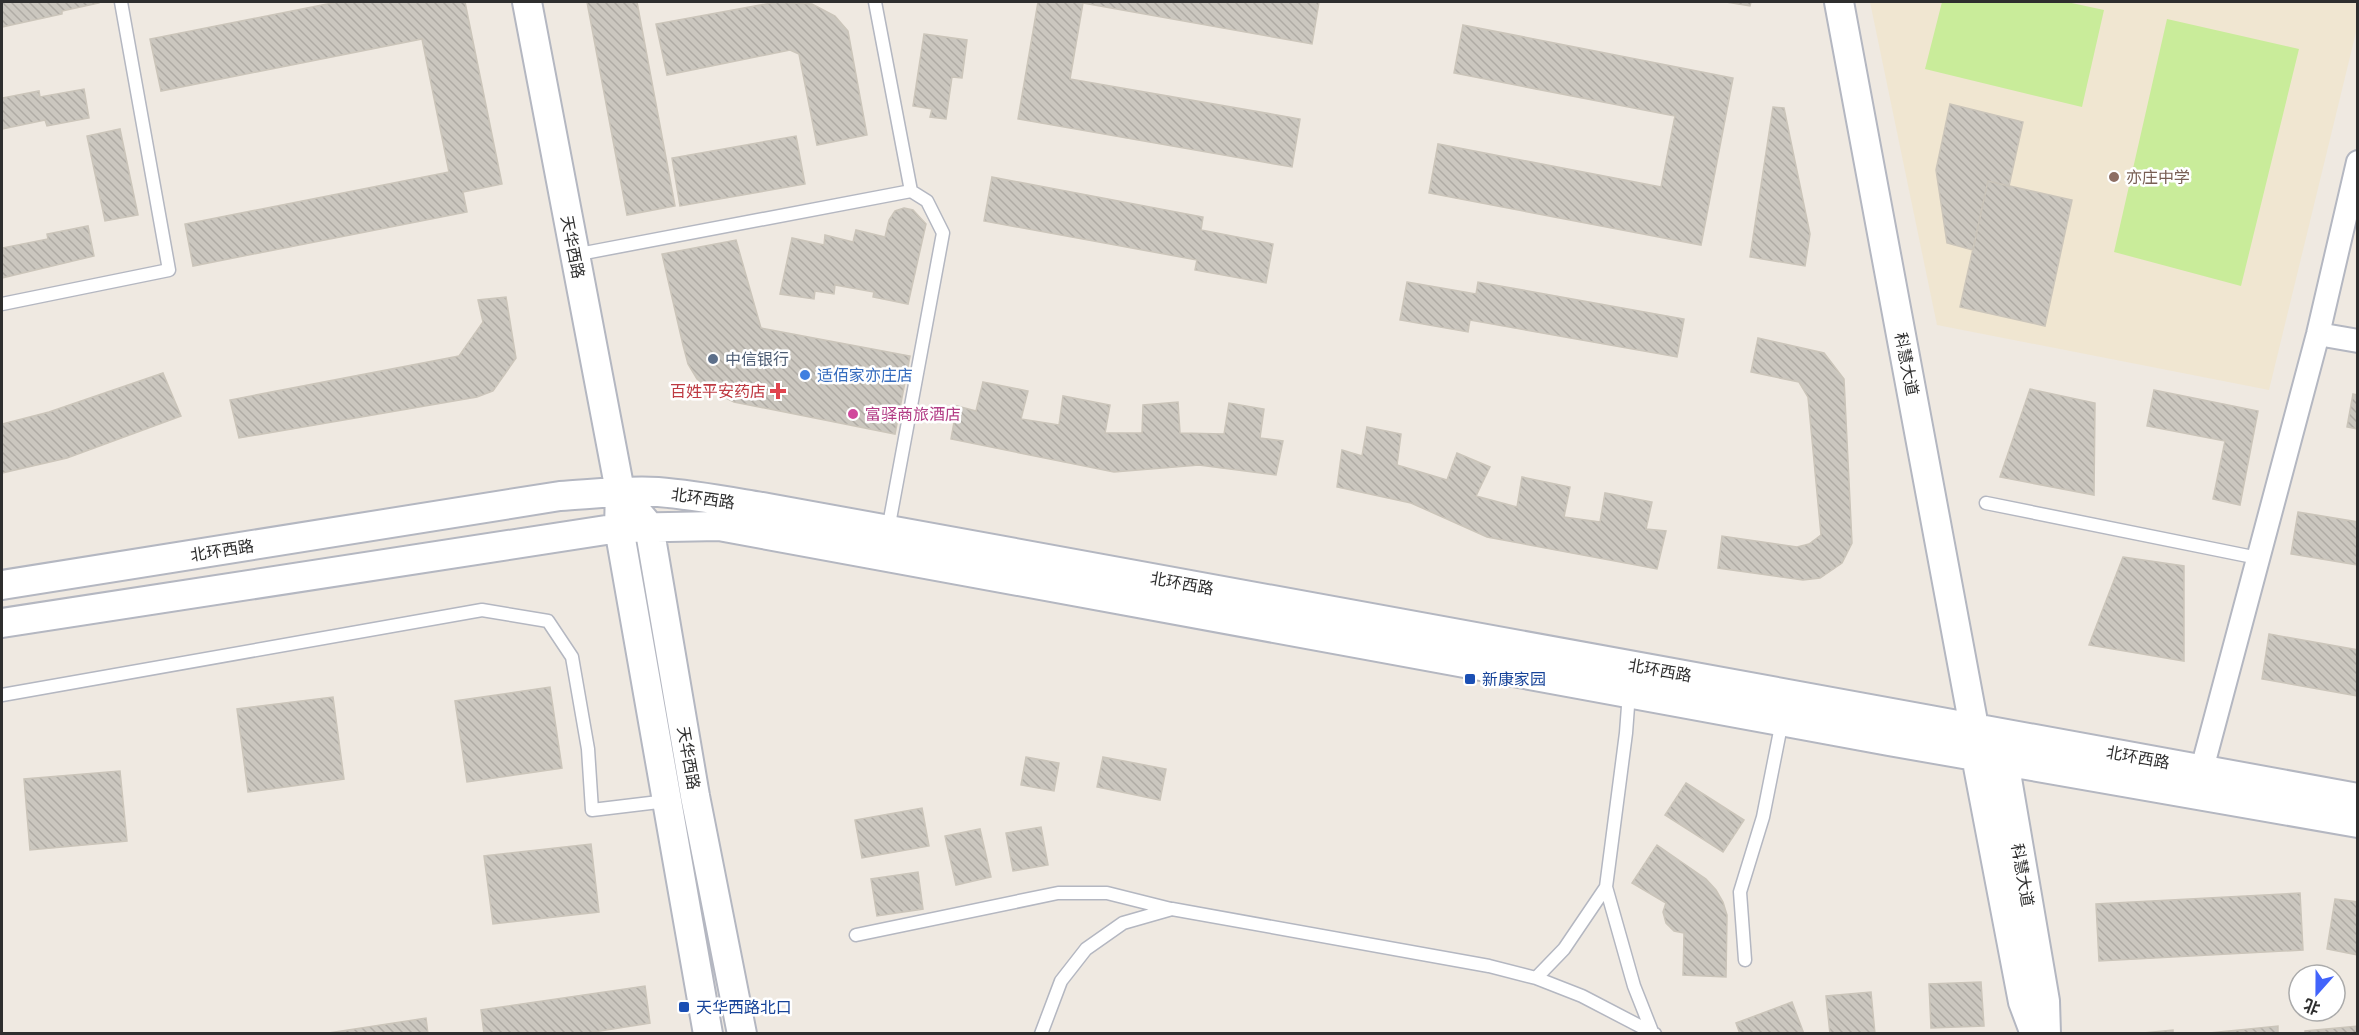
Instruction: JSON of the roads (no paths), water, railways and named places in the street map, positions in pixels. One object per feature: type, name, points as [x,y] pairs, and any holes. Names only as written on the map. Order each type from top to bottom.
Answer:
[{"type":"street","name":"天华西路","points":[[527,2],[620,491],[619,528],[680,799],[742,1034]]},
{"type":"street","name":"科慧大道","points":[[1839,2],[1974,727],[1976,756],[2023,1002],[2035,1034]]},
{"type":"street","points":[[2202,769],[2318,334],[2358,162]]},
{"type":"street","points":[[2318,334],[2358,341]]},
{"type":"street","name":"天华西路","points":[[620,491],[649,526],[708,1034]]},
{"type":"street","name":"北环西路","points":[[2,585],[560,496],[620,491],[657,492],[709,498],[888,530],[2358,798]]},
{"type":"street","name":"北环西路","points":[[2,623],[619,528],[718,526],[1782,721],[2358,823]]},
{"type":"street","points":[[1974,727],[2004,761]]},
{"type":"street","name":"科慧大道","points":[[2004,761],[2045,1001],[2046,1034]]},
{"type":"lane","points":[[2,304],[170,270],[121,2]]},
{"type":"lane","points":[[876,2],[911,191]]},
{"type":"lane","points":[[574,255],[911,191],[927,201],[943,233],[888,530]]},
{"type":"lane","points":[[1986,503],[2258,558]]},
{"type":"lane","points":[[2,695],[482,610],[548,621],[573,657],[588,749],[592,810],[680,799]]},
{"type":"lane","points":[[1629,693],[1606,887],[1634,986],[1653,1031]]},
{"type":"lane","points":[[1745,960],[1740,892],[1763,817],[1782,721]]},
{"type":"lane","points":[[1536,978],[1563,949],[1606,887]]},
{"type":"lane","points":[[856,935],[1058,893],[1107,893],[1172,909],[1489,966],[1536,978],[1582,996],[1653,1031]]},
{"type":"lane","points":[[1041,1034],[1062,981],[1086,949],[1123,923],[1172,909]]},
{"type":"place","name":"亦庄中学","points":[[2114,177]]},
{"type":"place","name":"中信银行","points":[[713,359]]},
{"type":"place","name":"适佰家亦庄店","points":[[805,375]]},
{"type":"place","name":"百姓平安药店","points":[[778,391]]},
{"type":"place","name":"富驿商旅酒店","points":[[853,414]]},
{"type":"place","name":"新康家园","points":[[1470,679]]},
{"type":"place","name":"天华西路北口","points":[[684,1007]]}]
